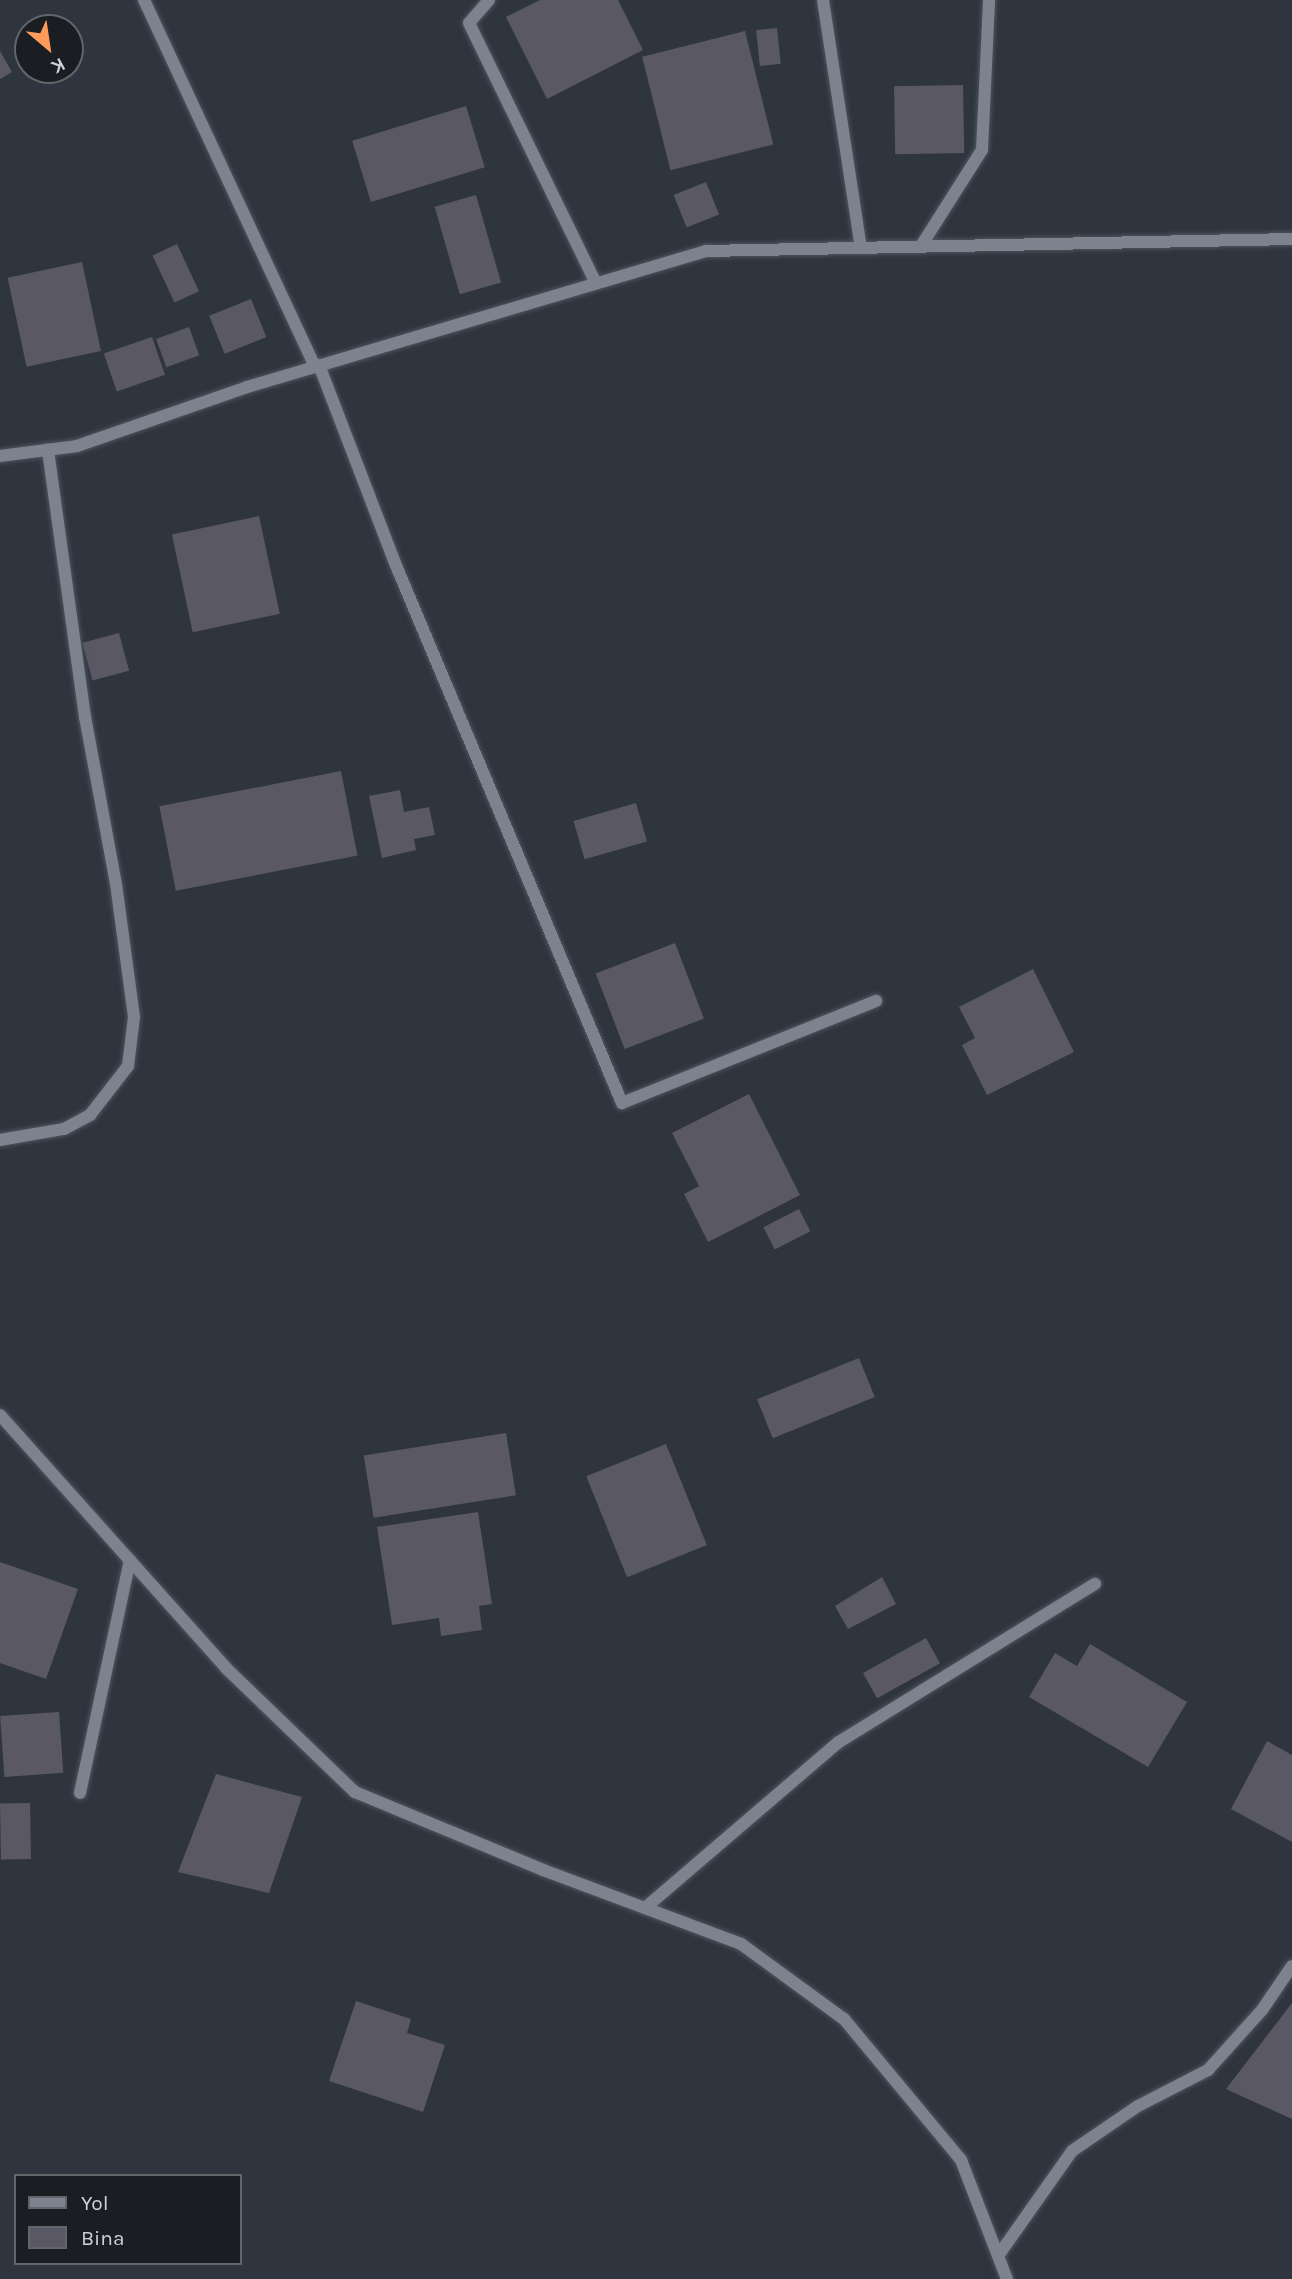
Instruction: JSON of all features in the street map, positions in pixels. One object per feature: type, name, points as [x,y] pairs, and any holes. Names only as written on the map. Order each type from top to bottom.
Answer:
[{"type":"street","points":[[144,0],[317,366],[395,563],[622,1102],[876,1001]]},
{"type":"street","points":[[489,0],[469,23],[596,283]]},
{"type":"street","points":[[823,0],[861,247]]},
{"type":"street","points":[[921,246],[982,149],[989,0]]},
{"type":"street","points":[[0,456],[77,446],[317,366],[706,251],[1292,239]]},
{"type":"street","points":[[0,1140],[64,1129],[90,1115],[128,1066],[134,1017],[116,884],[85,716],[48,450]]},
{"type":"street","points":[[0,1415],[227,1669],[355,1792],[741,1944],[844,2019],[961,2160],[1007,2279]]},
{"type":"street","points":[[80,1793],[130,1560]]},
{"type":"street","points":[[645,1908],[839,1742],[1095,1584]]},
{"type":"street","points":[[998,2256],[1072,2151],[1138,2106],[1208,2070],[1262,2010],[1292,1966]]},
{"type":"building","points":[[540,0],[618,0],[643,50],[547,99],[506,17]]},
{"type":"building","points":[[777,28],[781,64],[760,66],[756,30]]},
{"type":"building","points":[[745,31],[773,145],[670,170],[642,57]]},
{"type":"building","points":[[0,51],[12,72],[0,79]]},
{"type":"building","points":[[963,85],[964,153],[895,154],[894,86]]},
{"type":"building","points":[[466,106],[485,167],[371,202],[352,141]]},
{"type":"building","points":[[706,182],[719,214],[687,228],[674,195]]},
{"type":"building","points":[[476,195],[501,282],[460,294],[435,207]]},
{"type":"building","points":[[177,244],[199,291],[175,303],[153,255]]},
{"type":"building","points":[[82,262],[101,351],[27,367],[8,278]]},
{"type":"building","points":[[251,299],[266,337],[225,354],[209,316]]},
{"type":"building","points":[[189,327],[199,355],[166,367],[156,339]]},
{"type":"building","points":[[152,337],[165,375],[117,391],[104,354]]},
{"type":"building","points":[[259,516],[280,614],[193,632],[172,535]]},
{"type":"building","points":[[119,633],[129,671],[92,681],[82,643]]},
{"type":"building","points":[[341,771],[357,855],[176,891],[159,806]]},
{"type":"building","points":[[400,790],[404,812],[429,807],[435,835],[414,839],[416,850],[382,858],[369,796]]},
{"type":"building","points":[[636,803],[647,841],[585,859],[574,821]]},
{"type":"building","points":[[675,943],[704,1019],[625,1049],[596,973]]},
{"type":"building","points":[[1033,969],[1074,1052],[987,1095],[962,1045],[975,1038],[959,1007]]},
{"type":"building","points":[[749,1094],[800,1195],[708,1242],[684,1194],[699,1186],[672,1133]]},
{"type":"building","points":[[799,1209],[810,1231],[775,1249],[763,1227]]},
{"type":"building","points":[[859,1358],[875,1397],[773,1438],[757,1399]]},
{"type":"building","points":[[506,1433],[516,1495],[374,1518],[364,1456]]},
{"type":"building","points":[[666,1444],[707,1545],[627,1577],[586,1476]]},
{"type":"building","points":[[478,1512],[492,1604],[479,1606],[482,1630],[441,1636],[439,1618],[392,1625],[377,1527]]},
{"type":"building","points":[[0,1562],[78,1589],[46,1679],[0,1663]]},
{"type":"building","points":[[882,1577],[896,1604],[848,1629],[835,1606]]},
{"type":"building","points":[[926,1638],[940,1663],[877,1698],[863,1673]]},
{"type":"building","points":[[1090,1644],[1187,1702],[1148,1767],[1029,1697],[1055,1653],[1077,1666]]},
{"type":"building","points":[[59,1712],[63,1773],[4,1777],[0,1716]]},
{"type":"building","points":[[1267,1741],[1292,1755],[1292,1842],[1231,1809]]},
{"type":"building","points":[[216,1774],[302,1797],[269,1893],[178,1872]]},
{"type":"building","points":[[30,1803],[31,1859],[1,1860],[0,1804]]},
{"type":"building","points":[[356,2001],[411,2019],[407,2033],[445,2045],[423,2112],[329,2081]]},
{"type":"building","points":[[1292,2003],[1292,2119],[1226,2089]]}]
